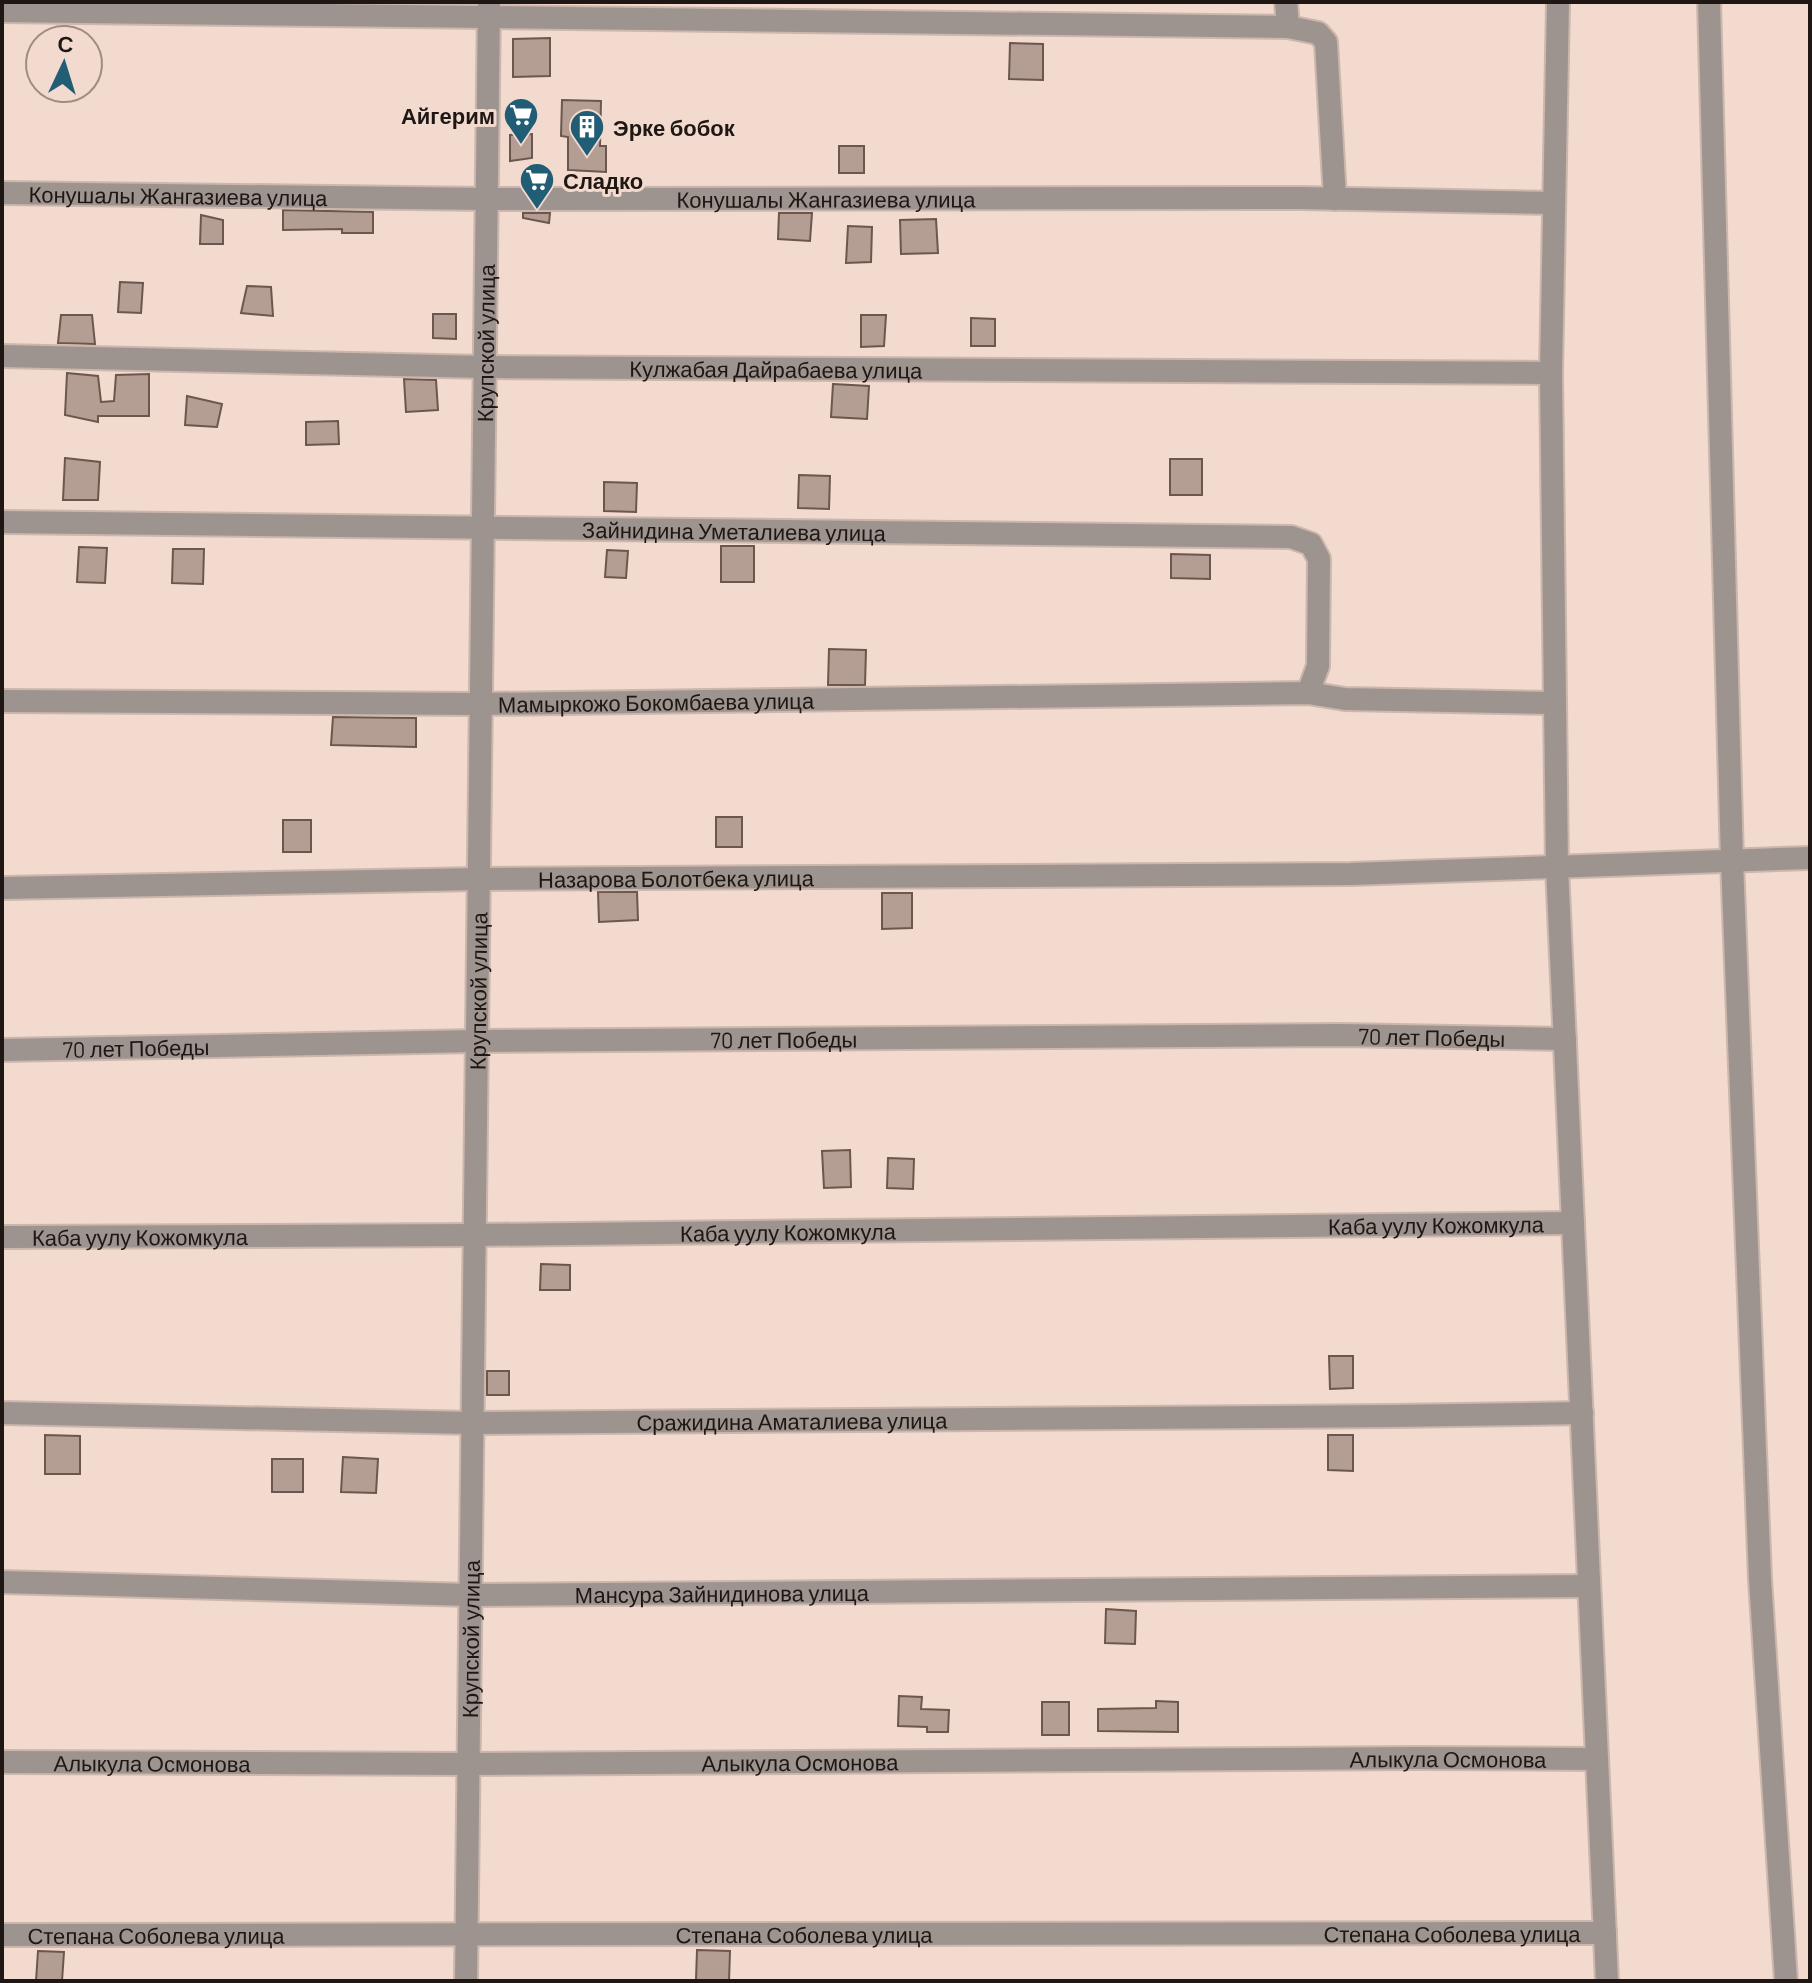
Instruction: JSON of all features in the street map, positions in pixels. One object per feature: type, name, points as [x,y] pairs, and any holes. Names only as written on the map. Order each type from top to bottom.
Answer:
[{"type":"street","points":[[1286,2],[1288,27]]},
{"type":"street","points":[[1558,2],[1551,373],[1557,867],[1607,1981]]},
{"type":"street","points":[[1709,2],[1732,861],[1760,1579],[1786,1981]]},
{"type":"street","points":[[2,11],[488,9],[1288,27],[1318,33],[1326,42],[1335,199]]},
{"type":"street","name":"Крупской улица","points":[[466,1981],[488,9]]},
{"type":"street","name":"Конушалы Жангазиева улица","points":[[2,193],[486,199],[1335,199],[1554,203]]},
{"type":"street","name":"Кулжабая Дайрабаева улица","points":[[2,356],[484,367],[1551,373]]},
{"type":"street","name":"Зайнидина Уметалиева улица","points":[[2,522],[1291,537],[1311,544],[1319,559],[1318,666],[1308,693]]},
{"type":"street","name":"Мамыркожо Бокомбаева улица","points":[[2,701],[480,704],[1308,693],[1345,699],[1555,703]]},
{"type":"street","name":"Назарова Болотбека улица","points":[[2,888],[478,879],[1351,874],[1810,858]]},
{"type":"street","name":"70 лет Победы","points":[[2,1050],[476,1041],[1324,1035],[1565,1039]]},
{"type":"street","name":"Каба уулу Кожомкула","points":[[2,1237],[1573,1223]]},
{"type":"street","name":"Сражидина Аматалиева улица","points":[[2,1413],[472,1423],[1582,1413]]},
{"type":"street","name":"Мансура Зайнидинова улица","points":[[2,1582],[470,1595],[1589,1586]]},
{"type":"street","name":"Алыкула Осмонова","points":[[2,1762],[468,1764],[1597,1759]]},
{"type":"street","name":"Степана Соболева улица","points":[[2,1935],[1605,1933]]},
{"type":"building","points":[[550,38],[550,76],[513,77],[513,39]]},
{"type":"building","points":[[1010,43],[1043,44],[1043,80],[1009,79]]},
{"type":"building","points":[[562,100],[601,101],[600,146],[606,146],[606,172],[568,170],[568,137],[561,136]]},
{"type":"building","name":"Айгерим","points":[[532,134],[532,158],[510,161],[510,135]]},
{"type":"building","points":[[839,146],[864,146],[864,173],[839,173]]},
{"type":"building","points":[[283,210],[373,212],[373,233],[342,233],[342,229],[283,230]]},
{"type":"building","points":[[523,213],[550,213],[549,223],[523,218]]},
{"type":"building","points":[[779,213],[812,213],[810,241],[778,239]]},
{"type":"building","points":[[201,215],[223,220],[223,244],[200,244]]},
{"type":"building","points":[[936,219],[938,253],[901,254],[900,220]]},
{"type":"building","points":[[848,226],[872,227],[871,262],[846,263]]},
{"type":"building","points":[[120,282],[143,283],[141,313],[118,312]]},
{"type":"building","points":[[247,286],[271,287],[273,316],[241,313]]},
{"type":"building","points":[[433,314],[456,314],[456,339],[433,338]]},
{"type":"building","points":[[61,315],[92,315],[95,344],[58,343]]},
{"type":"building","points":[[861,315],[886,315],[884,346],[861,347]]},
{"type":"building","points":[[971,318],[995,319],[995,346],[971,346]]},
{"type":"building","points":[[67,373],[98,376],[101,402],[114,401],[116,375],[149,374],[149,416],[98,416],[98,422],[65,415]]},
{"type":"building","points":[[404,379],[436,380],[438,410],[406,412]]},
{"type":"building","points":[[833,384],[869,386],[867,419],[831,417]]},
{"type":"building","points":[[187,396],[222,404],[217,427],[185,425]]},
{"type":"building","points":[[338,421],[339,444],[306,445],[306,422]]},
{"type":"building","points":[[65,458],[100,462],[98,500],[63,500]]},
{"type":"building","points":[[1170,459],[1202,459],[1202,495],[1170,495]]},
{"type":"building","points":[[799,475],[830,476],[829,509],[798,508]]},
{"type":"building","points":[[604,482],[637,483],[636,512],[604,511]]},
{"type":"building","points":[[721,546],[754,546],[754,582],[721,582]]},
{"type":"building","points":[[79,547],[107,548],[105,583],[77,582]]},
{"type":"building","points":[[173,549],[204,549],[203,584],[172,583]]},
{"type":"building","points":[[607,550],[628,551],[626,578],[605,577]]},
{"type":"building","points":[[1171,554],[1210,555],[1210,579],[1171,578]]},
{"type":"building","points":[[829,649],[866,650],[865,685],[828,685]]},
{"type":"building","points":[[333,717],[416,718],[416,747],[331,745]]},
{"type":"building","points":[[716,817],[742,817],[742,847],[716,847]]},
{"type":"building","points":[[283,820],[311,820],[311,852],[283,852]]},
{"type":"building","points":[[598,892],[637,892],[638,920],[599,922]]},
{"type":"building","points":[[882,893],[912,893],[912,928],[882,929]]},
{"type":"building","points":[[850,1150],[851,1187],[824,1188],[822,1151]]},
{"type":"building","points":[[888,1158],[914,1159],[913,1189],[887,1188]]},
{"type":"building","points":[[541,1264],[570,1265],[570,1290],[540,1290]]},
{"type":"building","points":[[1329,1356],[1353,1356],[1353,1388],[1330,1389]]},
{"type":"building","points":[[487,1371],[509,1371],[509,1395],[487,1395]]},
{"type":"building","points":[[45,1435],[80,1436],[80,1474],[45,1474]]},
{"type":"building","points":[[1328,1435],[1353,1435],[1353,1471],[1328,1470]]},
{"type":"building","points":[[343,1457],[378,1459],[376,1493],[341,1492]]},
{"type":"building","points":[[272,1459],[303,1459],[303,1492],[272,1492]]},
{"type":"building","points":[[1106,1609],[1136,1611],[1135,1644],[1105,1643]]},
{"type":"building","points":[[899,1696],[922,1697],[921,1709],[949,1710],[948,1732],[927,1732],[927,1727],[898,1726]]},
{"type":"building","points":[[1156,1701],[1178,1702],[1178,1732],[1098,1731],[1098,1709],[1156,1708]]},
{"type":"building","points":[[1042,1702],[1069,1702],[1069,1735],[1042,1735]]},
{"type":"building","points":[[697,1950],[730,1951],[729,1981],[696,1980]]},
{"type":"building","points":[[38,1951],[64,1952],[62,1981],[36,1981]]},
{"type":"place","name":"Айгерим","points":[[521,146]]},
{"type":"place","name":"Эрке бобок","points":[[587,158]]},
{"type":"place","name":"Сладко","points":[[537,211]]}]
